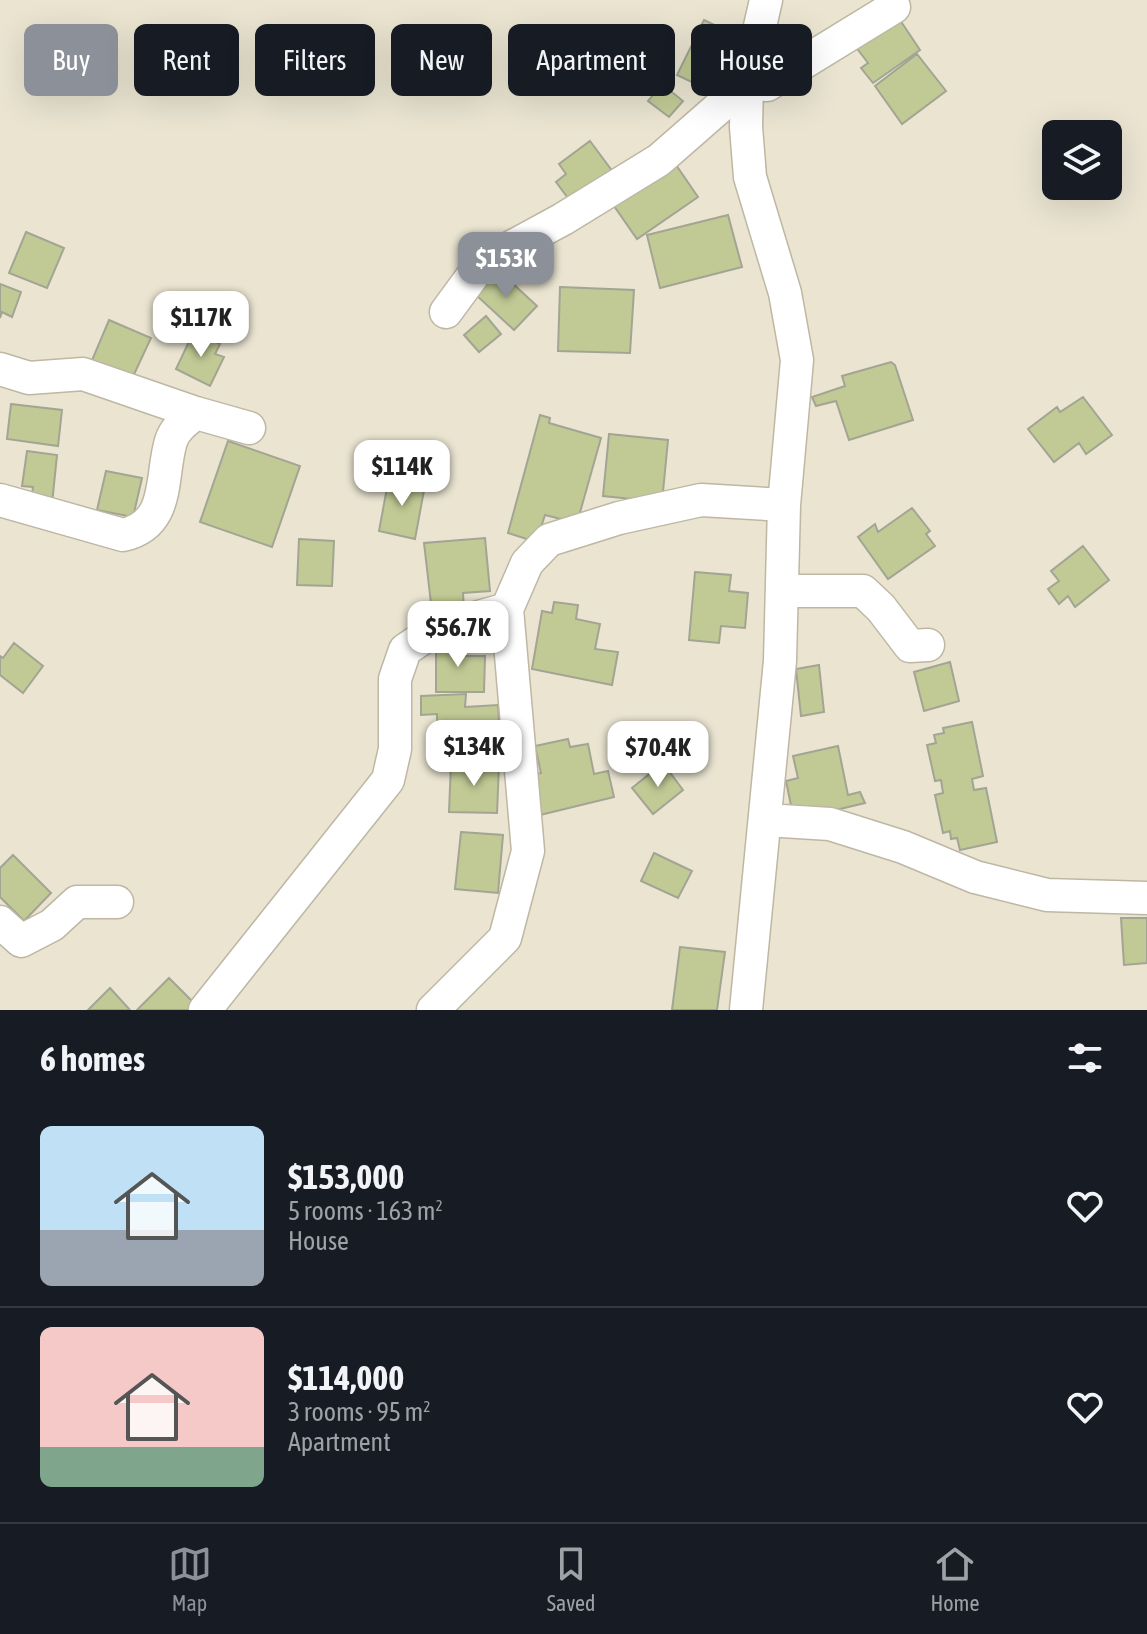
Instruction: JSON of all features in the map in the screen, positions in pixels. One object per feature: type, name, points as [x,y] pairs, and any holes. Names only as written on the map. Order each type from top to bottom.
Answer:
[{"type":"street","points":[[761,24],[766,0]]},
{"type":"street","points":[[812,57],[894,7]]},
{"type":"street","points":[[446,312],[482,263],[563,219],[659,160],[732,96]]},
{"type":"street","points":[[746,1010],[780,661],[784,505],[797,360],[785,293],[750,177],[747,96]]},
{"type":"street","points":[[0,369],[29,378],[83,374],[249,428]]},
{"type":"street","points":[[0,500],[123,535],[138,531],[155,513],[163,490],[171,441],[178,428],[196,413]]},
{"type":"street","points":[[433,1010],[505,938],[528,851],[507,609],[527,563],[549,540],[619,518],[701,500],[784,505]]},
{"type":"street","points":[[782,591],[863,591],[881,608],[910,646],[928,645]]},
{"type":"street","points":[[205,1010],[388,780],[395,749],[395,679],[405,650],[436,629],[507,609]]},
{"type":"street","points":[[766,820],[830,824],[903,847],[975,877],[1047,895],[1147,898]]},
{"type":"street","points":[[0,922],[21,941],[52,925],[77,902],[117,902]]},
{"type":"building","points":[[900,20],[920,50],[873,83],[861,68],[868,63],[852,42]]},
{"type":"building","points":[[691,46],[691,82],[677,75]]},
{"type":"building","points":[[917,54],[946,91],[902,124],[875,86]]},
{"type":"building","points":[[675,95],[683,101],[669,117],[648,101],[652,96]]},
{"type":"building","points":[[590,141],[613,172],[571,202],[556,182],[566,174],[559,164]]},
{"type":"building","points":[[674,162],[698,197],[637,239],[614,206]]},
{"type":"building","points":[[728,215],[742,267],[660,288],[647,235]]},
{"type":"building","points":[[26,232],[64,248],[47,288],[9,273]]},
{"type":"building","points":[[497,269],[537,306],[514,330],[475,294]]},
{"type":"building","points":[[0,284],[21,292],[12,317],[2,312],[0,318]]},
{"type":"building","points":[[560,287],[634,290],[630,353],[558,351]]},
{"type":"building","points":[[486,316],[501,334],[479,352],[464,335]]},
{"type":"building","points":[[109,320],[151,338],[130,383],[90,365]]},
{"type":"building","points":[[194,331],[220,344],[215,354],[224,357],[210,386],[176,369]]},
{"type":"building","points":[[891,362],[895,365],[913,420],[849,440],[836,401],[816,406],[812,397],[845,386],[842,376]]},
{"type":"building","points":[[1083,397],[1112,435],[1086,454],[1079,443],[1054,462],[1028,429],[1057,407],[1060,412]]},
{"type":"building","points":[[11,404],[62,410],[58,446],[7,439]]},
{"type":"building","points":[[540,415],[550,418],[549,423],[601,438],[577,523],[545,515],[536,542],[508,533]]},
{"type":"building","points":[[609,434],[668,440],[662,502],[603,496]]},
{"type":"building","points":[[228,441],[300,466],[272,547],[200,522]]},
{"type":"building","points":[[27,451],[57,455],[52,504],[31,501],[33,487],[22,486]]},
{"type":"building","points":[[106,471],[142,478],[133,517],[97,510]]},
{"type":"building","points":[[389,477],[425,485],[415,539],[379,531]]},
{"type":"building","points":[[912,508],[930,531],[926,534],[935,546],[888,579],[858,537],[875,524],[878,532]]},
{"type":"building","points":[[912,508],[930,531],[926,534],[935,546],[888,579],[858,537],[875,524],[878,532]]},
{"type":"building","points":[[485,538],[490,591],[463,593],[464,609],[432,612],[424,543]]},
{"type":"building","points":[[299,539],[334,541],[332,586],[297,585]]},
{"type":"building","points":[[1083,546],[1109,580],[1075,607],[1068,596],[1059,604],[1048,589],[1059,581],[1051,571]]},
{"type":"building","points":[[695,572],[731,575],[729,591],[748,593],[745,628],[721,626],[719,643],[689,640]]},
{"type":"building","points":[[554,602],[578,605],[576,619],[600,624],[595,649],[618,652],[612,685],[532,669],[542,611],[552,613]]},
{"type":"building","points":[[436,633],[445,635],[445,645],[461,645],[461,656],[485,656],[484,692],[436,692]]},
{"type":"building","points":[[14,643],[43,666],[23,693],[0,675],[0,656],[3,658]]},
{"type":"building","points":[[950,662],[959,701],[924,711],[914,672]]},
{"type":"building","points":[[819,665],[824,712],[801,716],[796,669]]},
{"type":"building","points":[[466,694],[465,707],[498,705],[501,749],[438,751],[437,714],[421,715],[421,696]]},
{"type":"building","points":[[972,722],[983,776],[972,779],[974,790],[986,788],[997,842],[960,850],[957,838],[951,839],[950,831],[943,833],[935,795],[943,793],[941,780],[935,781],[927,745],[936,743],[934,735],[944,733],[943,728]]},
{"type":"building","points":[[568,739],[570,747],[588,744],[594,774],[608,771],[614,797],[540,815],[531,775],[541,773],[535,746]]},
{"type":"building","points":[[838,746],[848,795],[860,792],[865,803],[794,820],[786,781],[798,778],[793,756]]},
{"type":"building","points":[[451,763],[499,765],[497,813],[449,812]]},
{"type":"building","points":[[663,763],[683,790],[653,814],[632,788]]},
{"type":"building","points":[[461,832],[503,835],[498,893],[455,889]]},
{"type":"building","points":[[654,853],[692,871],[678,898],[641,881]]},
{"type":"building","points":[[13,855],[51,893],[24,921],[0,897],[0,868]]},
{"type":"building","points":[[1121,918],[1147,918],[1147,963],[1124,965]]},
{"type":"building","points":[[1121,918],[1147,918],[1147,963],[1124,965]]},
{"type":"building","points":[[680,947],[725,952],[717,1010],[672,1010]]},
{"type":"building","points":[[169,978],[195,1004],[188,1010],[137,1010]]},
{"type":"building","points":[[110,988],[130,1010],[88,1010]]}]
